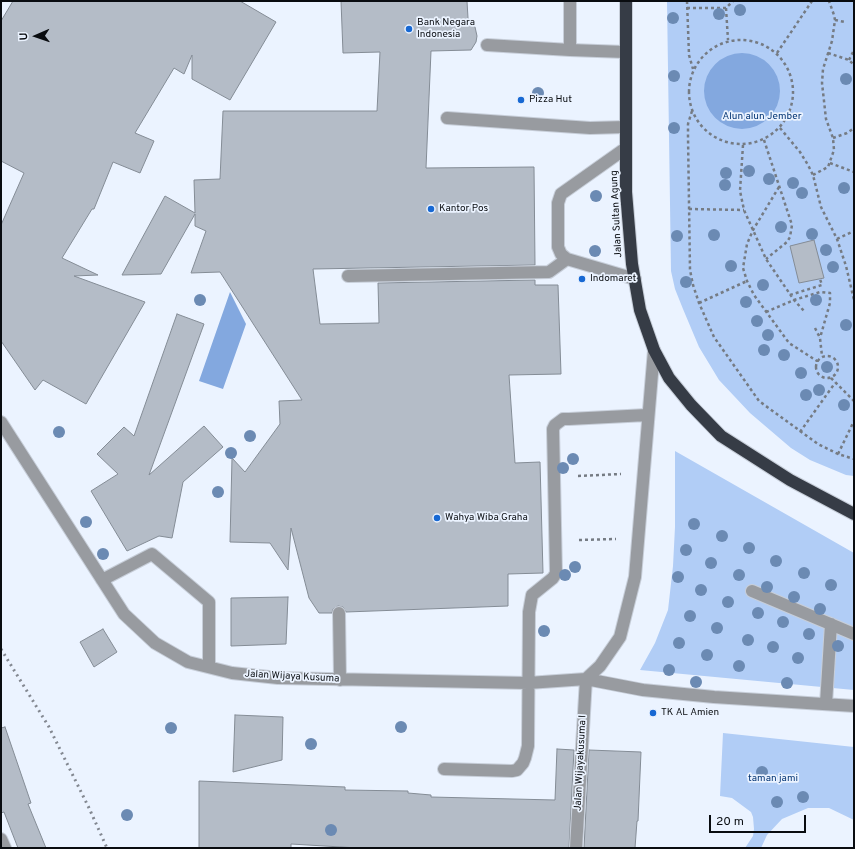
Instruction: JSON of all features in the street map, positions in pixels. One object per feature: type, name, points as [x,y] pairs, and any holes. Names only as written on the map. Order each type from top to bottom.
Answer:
[{"type":"highway","name":"Jalan Sultan Agung","points":[[626,1],[626,192],[632,264],[640,310],[654,350],[669,378],[691,405],[721,436],[790,480],[854,514]]},
{"type":"street","points":[[570,1],[570,50]]},
{"type":"street","points":[[487,45],[625,52]]},
{"type":"street","points":[[447,118],[590,128],[626,127]]},
{"type":"street","points":[[626,148],[561,194],[558,203],[558,247],[561,254],[567,260],[635,279]]},
{"type":"street","points":[[348,276],[549,272],[567,260]]},
{"type":"street","points":[[586,678],[600,666],[620,636],[634,577],[647,415],[654,350]]},
{"type":"street","points":[[444,770],[512,771],[517,770],[523,763],[528,746],[530,606],[532,595],[553,578],[556,573],[553,429],[555,425],[560,421],[569,418],[647,415]]},
{"type":"street","name":"Jalan Wijaya Kusuma","points":[[1,422],[124,614],[155,642],[188,662],[232,673],[278,678],[528,683],[586,678],[643,690],[714,697],[854,706]]},
{"type":"street","points":[[102,580],[152,554],[209,602],[209,667]]},
{"type":"street","points":[[752,590],[854,634]]},
{"type":"street","points":[[339,613],[340,680]]},
{"type":"street","points":[[826,704],[831,624]]},
{"type":"street","name":"Jalan Wijayakusuma I","points":[[576,848],[586,678]]},
{"type":"street","points":[[1,838],[5,848]]},
{"type":"path","points":[[687,1],[689,55],[693,70]]},
{"type":"path","points":[[687,8],[726,8],[733,1]]},
{"type":"path","points":[[777,53],[812,1]]},
{"type":"path","points":[[813,175],[828,166],[834,150],[833,138],[826,119],[822,83],[823,69],[832,41],[835,20],[829,1]]},
{"type":"path","points":[[726,8],[728,40]]},
{"type":"path","points":[[835,20],[845,22]]},
{"type":"path","points":[[740,38],[760,42],[777,53],[790,71],[794,90],[790,111],[780,128],[764,140],[743,145],[722,142],[705,130],[692,111],[688,91],[693,70],[704,54],[721,42],[740,38]]},
{"type":"path","points":[[849,60],[854,50]]},
{"type":"path","points":[[828,53],[849,60],[854,65]]},
{"type":"path","points":[[692,111],[688,124],[690,270],[699,303],[714,337],[760,401],[818,444],[838,454],[854,459]]},
{"type":"path","points":[[780,128],[800,152],[813,175],[821,206],[837,239],[846,266],[854,300]]},
{"type":"path","points":[[833,138],[854,128]]},
{"type":"path","points":[[764,140],[792,225],[790,237],[787,242],[766,259]]},
{"type":"path","points":[[743,145],[740,191],[744,210],[766,259],[790,295],[804,311]]},
{"type":"path","points":[[830,163],[854,172]]},
{"type":"path","points":[[780,186],[753,230],[747,244],[743,268],[747,281],[754,295],[789,343],[817,361]]},
{"type":"path","points":[[689,209],[744,210]]},
{"type":"path","points":[[837,239],[854,231]]},
{"type":"path","points":[[790,295],[822,285],[820,279]]},
{"type":"path","points":[[699,303],[747,281]]},
{"type":"path","points":[[766,312],[794,300],[820,292],[830,293],[830,303],[820,338]]},
{"type":"path","points":[[815,328],[820,338],[822,356]]},
{"type":"path","points":[[822,356],[830,356],[835,360],[838,367],[836,374],[831,378],[824,378],[818,374],[815,368],[817,361],[822,356]]},
{"type":"path","points":[[831,378],[854,401]]},
{"type":"path","points":[[800,432],[835,383]]},
{"type":"path","points":[[838,454],[854,421]]},
{"type":"path","points":[[554,476],[643,473]]},
{"type":"path","points":[[555,540],[638,538]]},
{"type":"green space","name":"Alun alun Jember","points":[[667,1],[854,1],[854,476],[846,475],[810,460],[791,448],[750,413],[719,380],[699,347],[675,289],[671,271]]},
{"type":"green space","points":[[675,451],[854,553],[854,690],[640,670],[655,643],[668,610],[673,566],[675,527]]},
{"type":"green space","name":"taman jami","points":[[723,733],[854,747],[854,820],[829,808],[808,808],[782,819],[767,835],[761,848],[745,848],[753,836],[753,817],[751,812],[732,798],[720,796]]},
{"type":"shaded area","points":[[742,53],[757,56],[769,64],[777,76],[780,91],[777,106],[769,118],[757,126],[742,129],[727,126],[715,118],[707,106],[704,91],[707,76],[715,64],[727,56]]},
{"type":"shaded area","points":[[230,292],[246,324],[223,389],[199,381]]},
{"type":"building","points":[[13,1],[240,1],[276,22],[230,100],[192,79],[192,55],[184,74],[174,68],[135,133],[154,141],[140,173],[113,162],[94,209],[92,209],[62,258],[98,275],[74,276],[145,302],[86,404],[43,380],[35,390],[1,341],[1,225],[24,173],[1,161],[1,21]]},
{"type":"building","points":[[341,1],[467,1],[468,18],[475,27],[477,36],[476,42],[471,50],[431,51],[426,168],[534,167],[535,265],[313,269],[320,324],[379,323],[378,283],[535,280],[535,285],[558,285],[561,374],[509,375],[515,463],[540,462],[543,573],[508,574],[508,606],[346,612],[343,607],[338,606],[333,609],[332,613],[319,613],[309,598],[291,528],[288,570],[270,543],[230,542],[232,458],[245,472],[280,424],[279,401],[302,400],[220,272],[191,273],[206,231],[195,226],[195,214],[161,274],[122,275],[165,196],[195,213],[194,180],[220,179],[223,111],[377,111],[380,52],[343,53]]},
{"type":"building","points":[[814,240],[824,278],[799,283],[790,246]]},
{"type":"building","points":[[177,314],[204,324],[149,475],[204,426],[223,447],[183,482],[172,538],[159,536],[127,551],[91,491],[118,474],[97,454],[124,427],[134,436]]},
{"type":"building","points":[[288,597],[286,644],[231,646],[231,598]]},
{"type":"building","points":[[103,629],[117,652],[94,667],[80,642]]},
{"type":"building","points":[[235,715],[283,717],[282,760],[233,772]]},
{"type":"building","points":[[5,727],[31,803],[28,804],[46,848],[18,848],[4,812],[1,813],[1,728]]},
{"type":"building","points":[[557,749],[574,750],[569,848],[358,848],[291,844],[291,848],[199,848],[199,781],[345,787],[345,790],[408,791],[408,793],[431,795],[431,797],[555,800]]},
{"type":"building","points":[[589,750],[641,752],[638,821],[635,848],[584,848]]},
{"type":"railway","points":[[1,649],[49,727],[107,848]]},
{"type":"place","name":"Bank Negara Indonesia","points":[[409,29]]},
{"type":"place","name":"Pizza Hut","points":[[521,100]]},
{"type":"place","name":"Kantor Pos","points":[[431,209]]},
{"type":"place","name":"Indomaret","points":[[582,279]]},
{"type":"place","name":"Wahya Wiba Graha","points":[[437,518]]},
{"type":"place","name":"TK AL Amien","points":[[653,713]]}]
